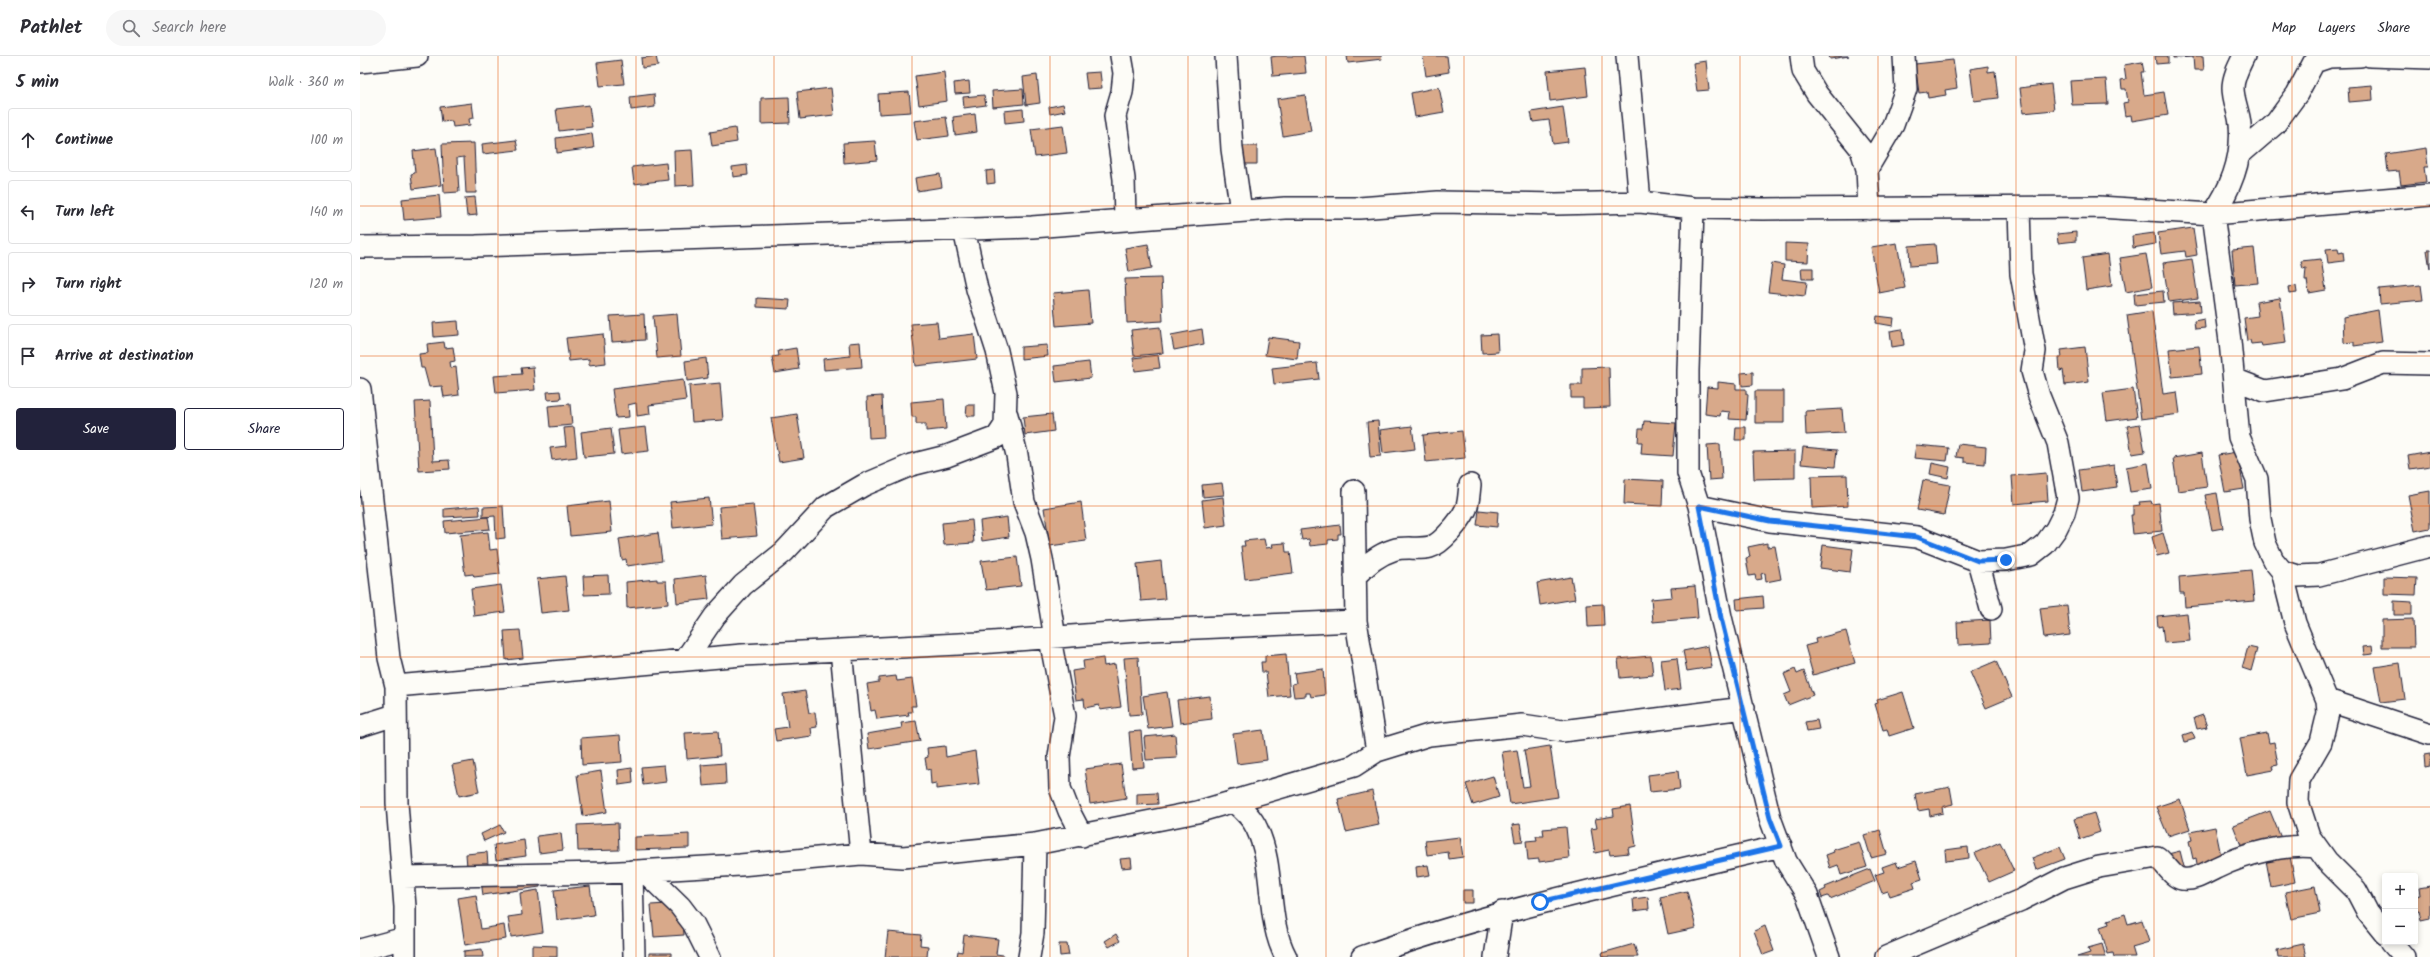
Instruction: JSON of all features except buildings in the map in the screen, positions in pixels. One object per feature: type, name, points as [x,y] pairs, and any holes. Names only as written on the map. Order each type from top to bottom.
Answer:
[{"type":"street","points":[[360,62],[417,56]]},
{"type":"street","points":[[1121,56],[1124,73],[1122,92],[1115,116],[1124,179],[1125,219]]},
{"type":"street","points":[[1226,56],[1232,149],[1241,211]]},
{"type":"street","points":[[1627,56],[1640,202]]},
{"type":"street","points":[[1800,56],[1803,71],[1817,94],[1861,150],[1867,169],[1869,209]]},
{"type":"street","points":[[1867,169],[1893,125],[1906,89],[1904,56]]},
{"type":"street","points":[[2244,56],[2234,77],[2233,88],[2240,123],[2241,141],[2239,155],[2228,193],[2213,214],[2234,379],[2239,437],[2257,479],[2260,519],[2265,543],[2273,560],[2282,571],[2295,623],[2327,700],[2328,713],[2321,742],[2299,780],[2298,802],[2309,836],[2327,861],[2356,890],[2368,913],[2382,930]]},
{"type":"street","points":[[2239,155],[2275,124],[2297,94],[2314,62],[2329,57],[2360,56]]},
{"type":"street","points":[[2370,56],[2430,58]]},
{"type":"street","points":[[360,247],[476,246],[964,230],[1032,227],[1285,208],[1359,208],[1438,202],[1556,204],[1640,202],[1693,208],[1869,209],[2099,207],[2213,214],[2430,195]]},
{"type":"street","points":[[1693,208],[1688,372],[1688,473],[1699,506],[1721,618],[1770,818],[1786,861],[1807,895],[1828,957]]},
{"type":"street","points":[[1699,506],[1770,521],[1917,537],[1978,561],[2006,560],[2031,554],[2045,544],[2056,529],[2064,513],[2068,498],[2058,443],[2039,396],[2032,371],[2035,351],[2021,274],[2019,208]]},
{"type":"street","points":[[964,230],[977,289],[998,358],[1006,393],[1007,415],[1017,455],[1024,502],[1036,533],[1042,559],[1065,716],[1059,757],[1060,788],[1082,836]]},
{"type":"street","points":[[2234,379],[2265,391],[2342,379],[2383,363],[2430,364]]},
{"type":"street","points":[[360,389],[368,522],[389,658],[396,686],[397,803],[405,948],[360,950]]},
{"type":"street","points":[[685,660],[715,616],[743,584],[784,552],[826,507],[864,485],[911,465],[947,456],[997,437],[1005,425],[1007,415]]},
{"type":"street","points":[[1355,576],[1377,557],[1394,549],[1413,546],[1429,547],[1437,544],[1448,534],[1466,509],[1470,485]]},
{"type":"street","points":[[1354,491],[1356,621],[1377,751]]},
{"type":"street","points":[[2282,571],[2298,576],[2319,575],[2404,551],[2430,546]]},
{"type":"street","points":[[1978,561],[1991,609]]},
{"type":"street","points":[[396,686],[685,660],[1053,638],[1151,630],[1356,621]]},
{"type":"street","points":[[841,650],[861,854]]},
{"type":"street","points":[[2327,700],[2430,734]]},
{"type":"street","points":[[402,877],[638,871],[740,865],[861,854],[903,857],[1035,844],[1082,836],[1197,812],[1354,766],[1377,751],[1429,735],[1522,724],[1562,731],[1744,708]]},
{"type":"street","points":[[360,726],[396,715]]},
{"type":"street","points":[[1233,801],[1250,817],[1257,829],[1267,863],[1280,944],[1286,957]]},
{"type":"street","points":[[1029,957],[1033,933],[1035,844]]},
{"type":"street","points":[[1886,957],[1964,925],[2064,878],[2099,867],[2157,858],[2166,864],[2173,875],[2182,879],[2205,875],[2216,868],[2274,848],[2300,845],[2317,847]]},
{"type":"street","points":[[1362,957],[1502,912],[1583,891],[1781,846]]},
{"type":"street","points":[[634,957],[638,871]]},
{"type":"street","points":[[638,871],[680,906],[693,923],[710,957]]},
{"type":"street","points":[[1496,957],[1502,912]]},
{"type":"street","points":[[2394,945],[2404,957]]},
{"type":"route","points":[[1540,902],[1781,846],[1770,818],[1721,618],[1699,506],[1770,521],[1840,529],[1895,533],[1917,537],[1978,561],[2006,560]]}]
